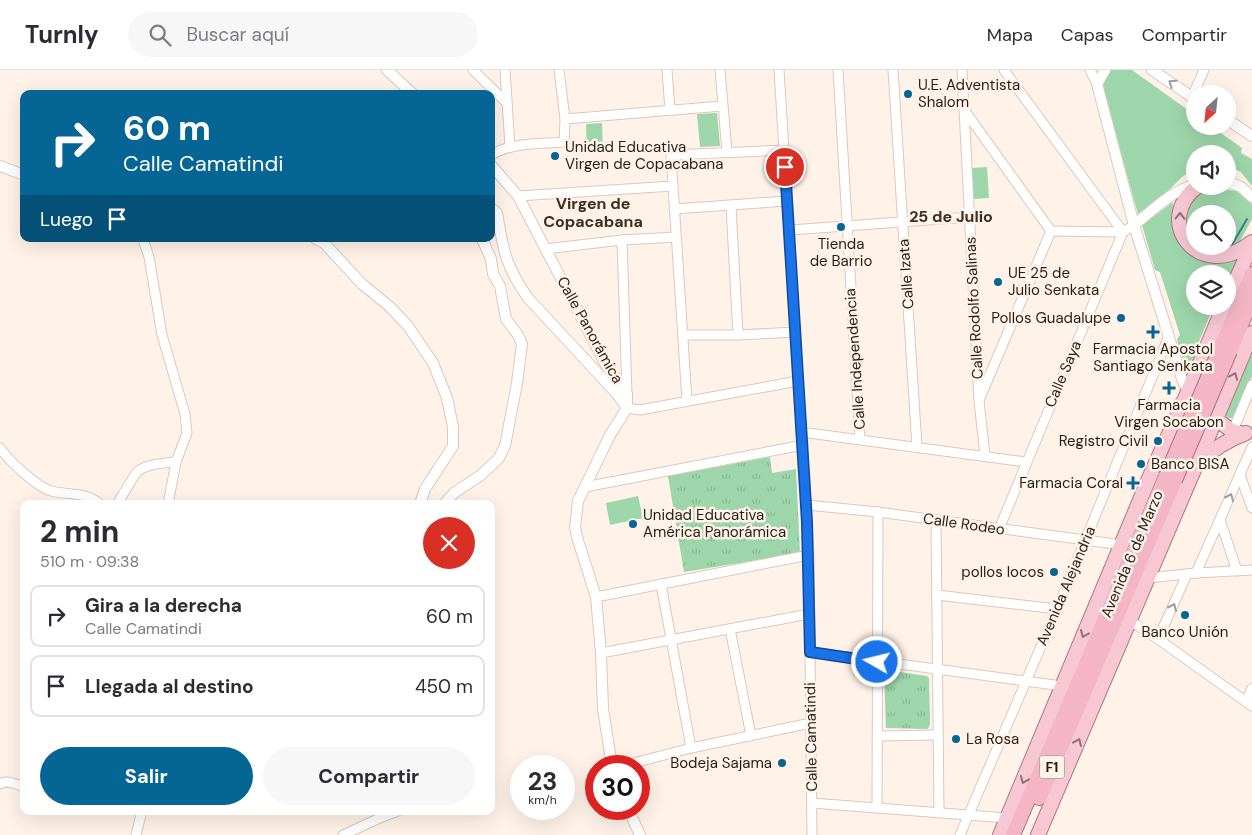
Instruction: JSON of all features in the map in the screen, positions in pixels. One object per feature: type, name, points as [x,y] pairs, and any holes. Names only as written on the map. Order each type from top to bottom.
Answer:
[{"type":"highway","name":"Avenida 6 de Marzo","points":[[1013,835],[1225,349],[1252,274]]},
{"type":"highway","name":"Avenida 6 de Marzo","points":[[1225,349],[1252,299]]},
{"type":"highway","name":"Avenida 6 de Marzo","points":[[1023,835],[1170,478]]},
{"type":"main road","points":[[1188,195],[1180,208],[1179,217],[1182,232],[1192,247],[1199,253],[1217,257],[1235,253],[1252,243]]},
{"type":"main road","points":[[1236,280],[1252,243]]},
{"type":"main road","name":"Avenida 6 de Marzo","points":[[1000,835],[1220,315]]},
{"type":"main road","name":"Avenida 6 de Marzo","points":[[1038,835],[1252,333]]},
{"type":"main road","points":[[1201,395],[1210,399],[1215,407],[1215,421],[1204,431],[1191,431],[1181,423],[1185,400],[1201,395]]},
{"type":"main road","points":[[1194,470],[1206,456],[1239,434],[1215,421]]},
{"type":"street","points":[[387,70],[409,90]]},
{"type":"street","points":[[473,70],[494,90]]},
{"type":"street","points":[[504,70],[510,147]]},
{"type":"street","points":[[495,153],[510,147],[564,142],[565,118],[559,70]]},
{"type":"street","points":[[667,70],[670,110]]},
{"type":"street","points":[[720,70],[727,152]]},
{"type":"street","name":"Calle Camatindi","points":[[779,70],[809,555],[812,835]]},
{"type":"street","name":"Calle Independencia","points":[[838,70],[860,439]]},
{"type":"street","name":"Calle Izata","points":[[893,70],[917,447]]},
{"type":"street","name":"Calle Rodolfo Salinas","points":[[962,70],[979,401],[985,456]]},
{"type":"street","points":[[1004,70],[1123,232]]},
{"type":"street","points":[[1090,70],[1097,84],[1134,225],[1169,336],[1185,400]]},
{"type":"street","points":[[1097,84],[1105,70]]},
{"type":"street","points":[[1152,70],[1186,93]]},
{"type":"street","points":[[1198,85],[1204,70]]},
{"type":"street","points":[[495,91],[507,102]]},
{"type":"street","points":[[565,118],[722,106]]},
{"type":"street","points":[[965,111],[1051,231]]},
{"type":"street","points":[[1236,125],[1252,136]]},
{"type":"street","points":[[687,401],[670,155],[784,150]]},
{"type":"street","points":[[0,166],[20,174]]},
{"type":"street","name":"Calle Panorámica","points":[[495,170],[518,196],[606,365],[627,394],[627,408]]},
{"type":"street","points":[[1236,185],[1252,197]]},
{"type":"street","points":[[518,196],[673,186]]},
{"type":"street","points":[[1051,231],[1123,232],[1186,188]]},
{"type":"street","points":[[674,210],[787,201]]},
{"type":"street","points":[[731,206],[738,335]]},
{"type":"street","points":[[495,211],[498,213],[500,238],[516,281],[528,298],[617,394],[627,408],[640,410],[798,381]]},
{"type":"street","points":[[790,230],[970,217]]},
{"type":"street","points":[[979,401],[1051,231]]},
{"type":"street","name":"Calle Saya","points":[[999,529],[1123,232]]},
{"type":"street","points":[[545,249],[676,236]]},
{"type":"street","points":[[622,240],[627,394]]},
{"type":"street","points":[[144,242],[150,257],[162,335],[185,414],[187,433],[176,462],[169,500]]},
{"type":"street","points":[[322,242],[362,284],[390,307],[408,326],[433,363],[447,398],[453,427],[452,446],[425,488],[421,500]]},
{"type":"street","points":[[448,500],[454,493],[481,475],[499,458],[506,446],[517,384],[522,344],[506,319],[500,286],[493,274],[491,259],[483,242]]},
{"type":"street","points":[[683,335],[795,332]]},
{"type":"street","name":"Avenida Alejandria","points":[[960,835],[1057,609],[1169,336]]},
{"type":"street","points":[[1239,434],[1252,385]]},
{"type":"street","points":[[610,755],[603,709],[596,597],[576,537],[575,527],[578,501],[584,487],[610,435],[627,408]]},
{"type":"street","points":[[801,432],[1026,462]]},
{"type":"street","points":[[584,487],[803,445]]},
{"type":"street","points":[[1158,639],[1220,520],[1252,447]]},
{"type":"street","points":[[0,448],[14,464],[43,487],[90,497],[94,500]]},
{"type":"street","points":[[119,500],[140,469],[176,462]]},
{"type":"street","points":[[1240,475],[1252,508]]},
{"type":"street","name":"Calle Rodeo","points":[[806,505],[878,512],[1122,545]]},
{"type":"street","points":[[877,808],[878,512]]},
{"type":"street","points":[[936,520],[936,669],[939,813]]},
{"type":"street","points":[[1220,520],[1238,571]]},
{"type":"street","points":[[596,597],[809,555]]},
{"type":"street","points":[[1148,578],[1252,570]]},
{"type":"street","points":[[661,584],[691,748]]},
{"type":"street","points":[[937,596],[1057,609]]},
{"type":"street","points":[[601,653],[810,614]]},
{"type":"street","points":[[1129,620],[1249,704],[1251,691]]},
{"type":"street","points":[[730,629],[751,736]]},
{"type":"street","points":[[810,652],[1062,686]]},
{"type":"street","points":[[650,759],[691,748],[811,723]]},
{"type":"street","points":[[878,736],[938,735]]},
{"type":"street","points":[[0,784],[10,782],[20,785]]},
{"type":"street","points":[[812,803],[1007,818]]},
{"type":"street","points":[[136,835],[141,815]]},
{"type":"street","points":[[343,835],[387,815]]},
{"type":"street","points":[[633,820],[640,835]]},
{"type":"green space","points":[[1104,70],[1132,70],[1186,109],[1186,135],[1224,135],[1242,148],[1241,153],[1252,159],[1252,186],[1241,172],[1236,170],[1236,145],[1186,145],[1186,174],[1164,195],[1138,214],[1101,83]]},
{"type":"green space","points":[[717,113],[720,146],[700,147],[697,114]]},
{"type":"green space","points":[[602,123],[603,151],[587,153],[586,124]]},
{"type":"green space","points":[[987,167],[989,198],[973,199],[971,168]]},
{"type":"green space","points":[[1236,191],[1252,204],[1252,219],[1240,241],[1236,244],[1236,205],[1188,205],[1200,195],[1236,195]]},
{"type":"green space","points":[[1173,202],[1174,222],[1181,241],[1186,243],[1186,255],[1226,255],[1236,258],[1238,261],[1236,265],[1186,265],[1186,315],[1210,315],[1194,353],[1197,358],[1190,370],[1185,368],[1177,339],[1180,335],[1160,272],[1155,270],[1142,225]]},
{"type":"green space","points":[[1186,208],[1186,228],[1184,221]]},
{"type":"green space","points":[[1252,344],[1252,376],[1236,415],[1233,418],[1229,418],[1224,414]]},
{"type":"green space","points":[[770,457],[772,473],[796,469],[800,553],[684,572],[668,476]]},
{"type":"green space","points":[[638,496],[643,518],[610,525],[606,503]]},
{"type":"green space","points":[[884,671],[927,676],[929,678],[930,724],[928,729],[886,728]]},
{"type":"waterway","points":[[1236,238],[1247,219]]},
{"type":"place","name":"U.E. Adventista Shalom","points":[[908,94]]},
{"type":"place","name":"Unidad Educativa Virgen de Copacabana","points":[[555,156]]},
{"type":"place","name":"Tienda de Barrio","points":[[841,227]]},
{"type":"place","name":"UE 25 de Julio Senkata","points":[[998,282]]},
{"type":"place","name":"Pollos Guadalupe","points":[[1121,318]]},
{"type":"place","name":"Farmacia Apostol Santiago Senkata","points":[[1153,332]]},
{"type":"place","name":"Farmacia Virgen Socabon","points":[[1169,388]]},
{"type":"place","name":"Registro Civil","points":[[1158,441]]},
{"type":"place","name":"Banco BISA","points":[[1141,464]]},
{"type":"place","name":"Farmacia Coral","points":[[1133,483]]},
{"type":"place","name":"Unidad Educativa América Panorámica","points":[[633,524]]},
{"type":"place","name":"pollos locos","points":[[1054,572]]},
{"type":"place","name":"Banco Unión","points":[[1185,615]]},
{"type":"place","name":"La Rosa","points":[[956,739]]},
{"type":"place","name":"Bodeja Sajama","points":[[782,763]]},
{"type":"district","name":"Virgen de Copacabana","points":[[593,212]]},
{"type":"district","name":"25 de Julio","points":[[951,216]]},
{"type":"route","points":[[785,167],[809,555],[810,652],[877,662]]}]
